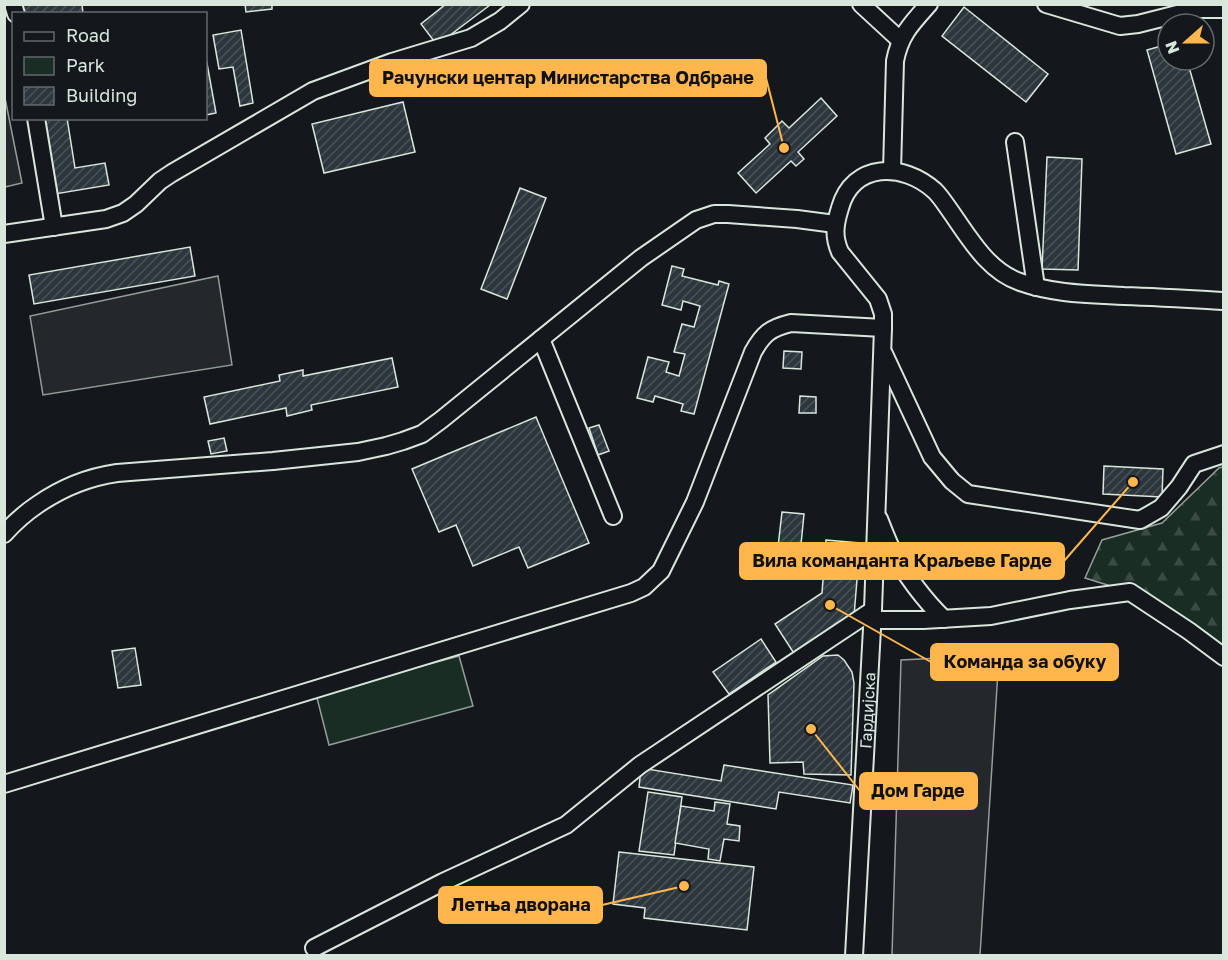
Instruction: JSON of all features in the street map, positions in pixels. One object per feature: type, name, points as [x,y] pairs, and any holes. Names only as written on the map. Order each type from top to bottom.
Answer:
[{"type":"lane","points":[[4,234],[106,219],[123,213],[172,173],[296,100],[333,82],[471,38],[500,21],[521,4]]},
{"type":"lane","points":[[861,4],[900,40]]},
{"type":"lane","points":[[892,171],[894,62],[900,40],[908,27],[929,4]]},
{"type":"lane","points":[[1046,4],[1120,26],[1138,24],[1197,9],[1224,9]]},
{"type":"lane","points":[[36,120],[54,227]]},
{"type":"lane","points":[[1015,142],[1036,287]]},
{"type":"lane","points":[[4,534],[37,504],[70,487],[101,476],[333,455],[386,446],[422,434],[642,258],[696,220],[705,216],[728,214],[835,224],[849,188],[873,172],[892,171],[924,182],[935,191],[991,265],[1004,275],[1036,287],[1071,294],[1224,301]]},
{"type":"lane","name":"Гардијска","points":[[835,224],[835,237],[840,252],[868,285],[881,306],[883,328],[872,615],[854,956]]},
{"type":"lane","points":[[4,784],[631,593],[644,587],[661,571],[695,502],[760,339],[779,326],[791,323],[883,328]]},
{"type":"lane","points":[[541,339],[613,516]]},
{"type":"lane","points":[[882,351],[932,457],[951,481],[968,494],[1140,520],[1161,508],[1179,487],[1194,464],[1224,454]]},
{"type":"lane","points":[[876,512],[892,550],[913,584],[944,619]]},
{"type":"lane","points":[[314,948],[443,882],[566,825],[640,765],[872,615],[944,619],[991,616],[1070,600],[1130,592],[1224,657]]},
{"type":"green space","points":[[1223,467],[1223,657],[1130,592],[1085,578],[1102,540],[1162,523],[1219,468]]},
{"type":"green space","points":[[459,656],[473,706],[329,745],[316,694]]},
{"type":"shaded area","points":[[5,98],[22,183],[4,187]]},
{"type":"shaded area","points":[[218,276],[232,365],[43,395],[30,316]]},
{"type":"shaded area","points":[[999,655],[980,955],[892,955],[901,660]]},
{"type":"building","points":[[22,4],[82,4],[83,12],[23,12]]},
{"type":"building","points":[[245,4],[272,4],[272,9],[246,12]]},
{"type":"building","points":[[446,4],[490,5],[437,45],[421,24]]},
{"type":"building","points":[[964,7],[1048,74],[1026,102],[942,36]]},
{"type":"building","points":[[241,30],[253,103],[240,106],[233,67],[219,69],[213,35]]},
{"type":"building","points":[[1156,47],[1156,72],[1190,72],[1211,144],[1176,154],[1147,50]]},
{"type":"building","points":[[207,64],[216,113],[207,115]]},
{"type":"building","points":[[821,98],[837,116],[798,152],[804,159],[796,166],[791,161],[756,193],[738,173],[770,144],[765,138],[782,121],[789,128]]},
{"type":"building","points":[[403,102],[415,152],[324,173],[312,124]]},
{"type":"building","points":[[42,120],[67,120],[75,168],[105,163],[109,185],[55,194]]},
{"type":"building","points":[[1047,157],[1082,159],[1078,270],[1042,269]]},
{"type":"building","points":[[520,188],[546,198],[507,299],[481,289]]},
{"type":"building","points":[[190,247],[195,276],[34,304],[29,275]]},
{"type":"building","points":[[672,266],[684,269],[682,276],[718,285],[719,281],[729,284],[694,414],[681,411],[683,404],[655,396],[653,402],[637,398],[648,357],[669,362],[666,372],[679,376],[685,354],[674,352],[682,324],[694,327],[700,306],[683,301],[681,310],[662,305]]},
{"type":"building","points":[[784,351],[802,352],[801,369],[783,368]]},
{"type":"building","points":[[392,358],[398,387],[311,405],[312,410],[287,416],[286,408],[210,424],[204,397],[280,381],[279,375],[303,370],[303,376]]},
{"type":"building","points":[[800,396],[816,397],[816,413],[799,413]]},
{"type":"building","points":[[536,417],[589,543],[528,568],[519,547],[473,566],[456,525],[439,532],[412,469]]},
{"type":"building","points":[[599,425],[609,451],[598,455],[589,428]]},
{"type":"building","points":[[224,438],[227,451],[211,454],[208,441]]},
{"type":"building","points":[[1104,466],[1163,469],[1162,497],[1103,494]]},
{"type":"building","points":[[782,512],[804,514],[798,575],[775,573]]},
{"type":"building","points":[[826,540],[860,543],[854,616],[795,655],[775,624],[822,593]]},
{"type":"building","points":[[761,639],[776,662],[729,694],[713,672]]},
{"type":"building","points":[[135,648],[141,685],[118,688],[112,651]]},
{"type":"building","points":[[838,655],[852,672],[854,683],[851,775],[804,774],[803,762],[770,763],[768,695],[823,656]]},
{"type":"building","points":[[724,765],[853,785],[850,803],[779,792],[776,809],[639,787],[641,768],[721,781]]},
{"type":"building","points":[[648,792],[682,797],[674,855],[639,851]]},
{"type":"building","points":[[715,802],[730,804],[727,824],[740,826],[739,841],[724,839],[720,861],[708,859],[709,849],[675,843],[681,806],[714,811]]},
{"type":"building","points":[[619,852],[754,867],[747,930],[644,918],[645,908],[613,904]]},
{"type":"place","name":"Рачунски центар Министарства Одбране","points":[[784,148]]},
{"type":"place","name":"Вила команданта Краљеве Гарде","points":[[1133,482]]},
{"type":"place","name":"Команда за обуку","points":[[830,605]]},
{"type":"place","name":"Дом Гарде","points":[[811,729]]},
{"type":"place","name":"Летња дворана","points":[[684,886]]}]
